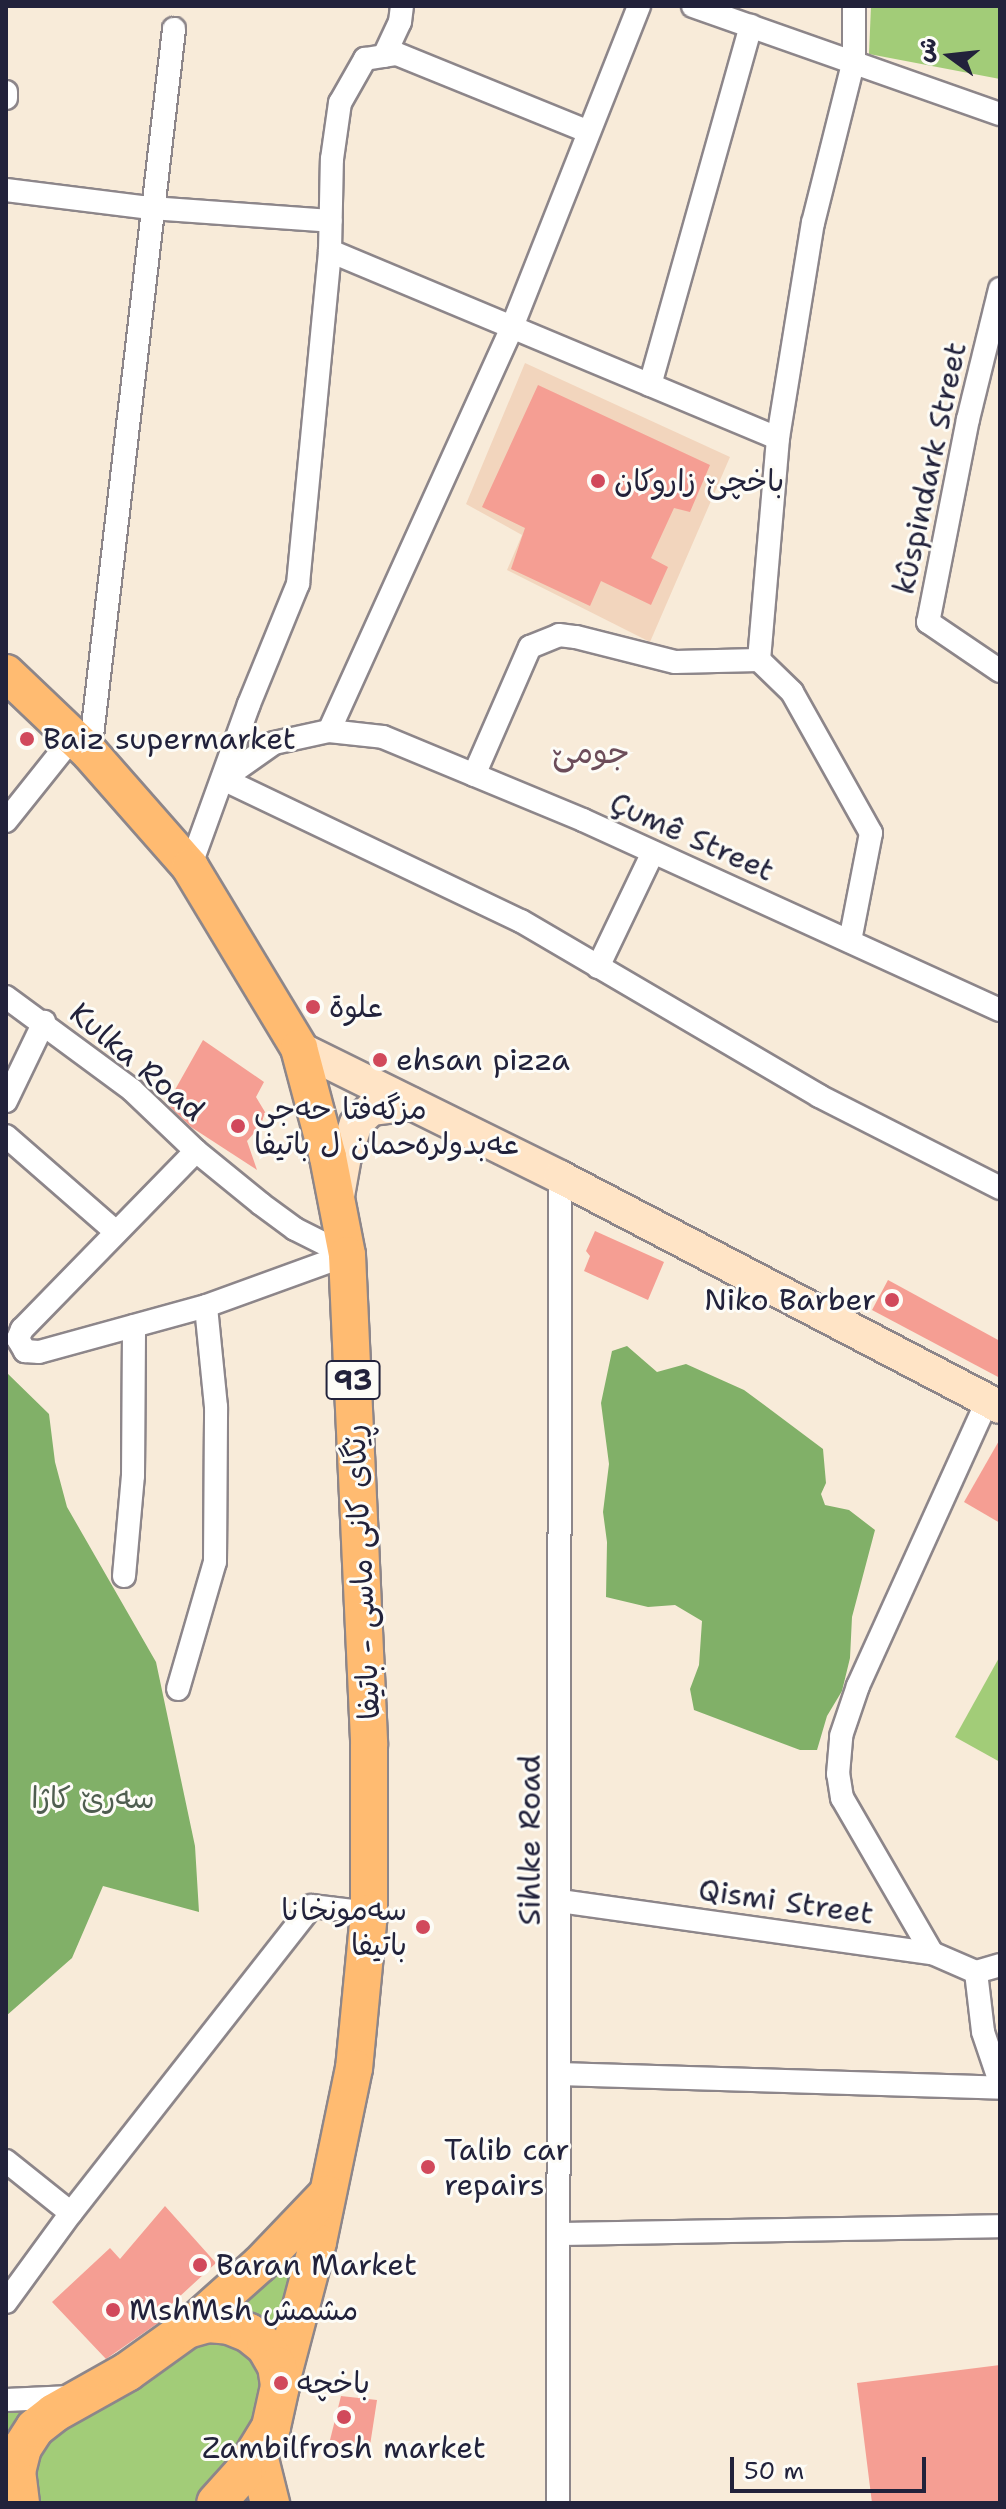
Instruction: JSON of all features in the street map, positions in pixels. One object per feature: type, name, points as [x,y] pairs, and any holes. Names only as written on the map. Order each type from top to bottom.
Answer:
[{"type":"highway","points":[[6,2451],[80,2397],[127,2372],[187,2329],[208,2323],[229,2325],[249,2333],[266,2347],[277,2366],[280,2386],[271,2427],[257,2451],[216,2503]]},
{"type":"highway","points":[[20,2503],[16,2472],[22,2448],[35,2428]]},
{"type":"highway","points":[[257,2451],[270,2503]]},
{"type":"main road","name":"ڕێگای کانی ماسی - باتيفا","points":[[6,673],[81,745],[190,867],[299,1048],[328,1157],[336,1212],[347,1255],[366,1654],[369,1913],[354,2068],[307,2291],[280,2386]]},
{"type":"main road","points":[[299,1048],[560,1177],[994,1403]]},
{"type":"main road","points":[[336,1212],[345,1157],[356,1124],[371,1109],[412,1104]]},
{"type":"main road","points":[[187,2329],[260,2264],[328,2193]]},
{"type":"street","points":[[384,56],[400,22],[402,6]]},
{"type":"street","points":[[329,731],[512,327],[639,6]]},
{"type":"street","points":[[693,6],[854,60],[1000,114]]},
{"type":"street","points":[[759,660],[778,438],[813,223],[854,60],[854,6]]},
{"type":"street","points":[[650,385],[751,26]]},
{"type":"street","points":[[6,821],[81,745],[174,29]]},
{"type":"street","points":[[190,867],[249,704],[298,584],[330,251],[332,159],[340,103],[365,59],[397,54],[589,132]]},
{"type":"street","points":[[6,190],[151,208],[331,221]]},
{"type":"street","points":[[330,251],[778,438]]},
{"type":"street","name":"kûspindark Street","points":[[1000,289],[968,419],[928,622],[1000,671]]},
{"type":"street","points":[[474,775],[530,647],[559,635],[675,662],[759,660],[792,692],[871,833],[850,941]]},
{"type":"street","name":"Çumê Street","points":[[223,779],[274,743],[329,731],[383,737],[653,852],[1000,1010]]},
{"type":"street","points":[[223,779],[521,921],[819,1096],[1000,1188]]},
{"type":"street","points":[[598,967],[653,852]]},
{"type":"street","name":"Kulka Road","points":[[6,997],[44,1022],[132,1090],[196,1151],[295,1229],[347,1255]]},
{"type":"street","points":[[6,1101],[44,1022]]},
{"type":"street","points":[[6,1136],[116,1232]]},
{"type":"street","points":[[196,1151],[22,1329],[18,1339],[25,1351],[39,1352],[206,1306],[347,1255]]},
{"type":"street","name":"Sihlke Road","points":[[558,2503],[562,2074],[560,1177]]},
{"type":"street","points":[[178,1689],[215,1562],[216,1407],[206,1306]]},
{"type":"street","points":[[124,1576],[133,1476],[134,1326]]},
{"type":"street","points":[[932,1953],[842,1798],[838,1774],[841,1736],[858,1686],[994,1403]]},
{"type":"street","name":"Qismi Street","points":[[560,1901],[932,1953],[976,1972]]},
{"type":"street","points":[[6,2302],[71,2213],[312,1906],[369,1913]]},
{"type":"street","points":[[1000,1965],[976,1972],[983,2032],[1000,2082]]},
{"type":"street","points":[[562,2074],[1000,2088]]},
{"type":"street","points":[[6,2161],[71,2213]]},
{"type":"street","points":[[559,2234],[1000,2226]]},
{"type":"street","points":[[6,2400],[80,2397]]},
{"type":"shaded area","name":"باخچێ زاروکان","points":[[525,363],[730,457],[650,642],[507,570],[522,535],[466,504]]},
{"type":"green space","points":[[871,6],[1000,6],[1000,79],[869,54]]},
{"type":"green space","points":[[627,1346],[657,1372],[686,1364],[744,1390],[771,1410],[823,1449],[826,1483],[821,1494],[825,1505],[849,1510],[875,1530],[852,1617],[850,1658],[842,1691],[827,1716],[817,1750],[800,1750],[694,1710],[690,1689],[699,1665],[702,1621],[675,1605],[648,1607],[606,1597],[607,1542],[603,1512],[609,1464],[601,1403],[612,1351]]},
{"type":"green space","name":"سەرێ کاژا","points":[[6,1372],[49,1414],[55,1462],[67,1507],[156,1662],[195,1846],[199,1912],[103,1886],[72,1958],[6,2016]]},
{"type":"green space","points":[[1000,1656],[1000,1762],[955,1737]]},
{"type":"green space","points":[[308,2239],[282,2348],[231,2313]]},
{"type":"green space","points":[[222,2336],[262,2365],[263,2403],[250,2440],[206,2497],[197,2503],[28,2503],[33,2453],[50,2428],[192,2340]]},
{"type":"green space","points":[[42,2409],[6,2438],[6,2410]]},
{"type":"building","name":"باخچێ زاروکان","points":[[538,385],[710,465],[690,512],[674,508],[651,558],[668,567],[651,605],[601,581],[590,606],[511,569],[525,528],[482,507]]},
{"type":"building","points":[[203,1040],[264,1082],[256,1097],[265,1112],[261,1125],[247,1141],[257,1170],[191,1127],[167,1104]]},
{"type":"building","points":[[595,1231],[664,1262],[648,1300],[584,1271],[590,1256],[586,1251]]},
{"type":"building","points":[[888,1280],[1000,1341],[1000,1378],[872,1310]]},
{"type":"building","points":[[1000,1439],[1000,1523],[964,1502]]},
{"type":"building","points":[[165,2206],[216,2263],[166,2309],[171,2314],[106,2359],[52,2302],[110,2248],[120,2259]]},
{"type":"building","points":[[1000,2365],[1000,2503],[872,2503],[857,2383]]},
{"type":"building","points":[[341,2396],[377,2400],[369,2452],[328,2448]]},
{"type":"place","name":"باخچێ زاروکان","points":[[598,481]]},
{"type":"place","name":"Baiz supermarket","points":[[27,739]]},
{"type":"place","name":"علوة","points":[[313,1007]]},
{"type":"place","name":"ehsan pizza","points":[[380,1060]]},
{"type":"place","name":"مزگەفتا حەجی عەبدولرەحمان ل باتیفا","points":[[238,1126]]},
{"type":"place","name":"Niko Barber","points":[[892,1300]]},
{"type":"place","name":"سه‌مونخانا باتيفا","points":[[423,1927]]},
{"type":"place","name":"Talib car repairs","points":[[428,2167]]},
{"type":"place","name":"Baran Market","points":[[200,2265]]},
{"type":"place","name":"MshMsh مشمش","points":[[113,2310]]},
{"type":"place","name":"باخچە","points":[[281,2383]]},
{"type":"place","name":"Zambilfrosh market","points":[[344,2417]]},
{"type":"district","name":"جومێ","points":[[591,752]]}]
